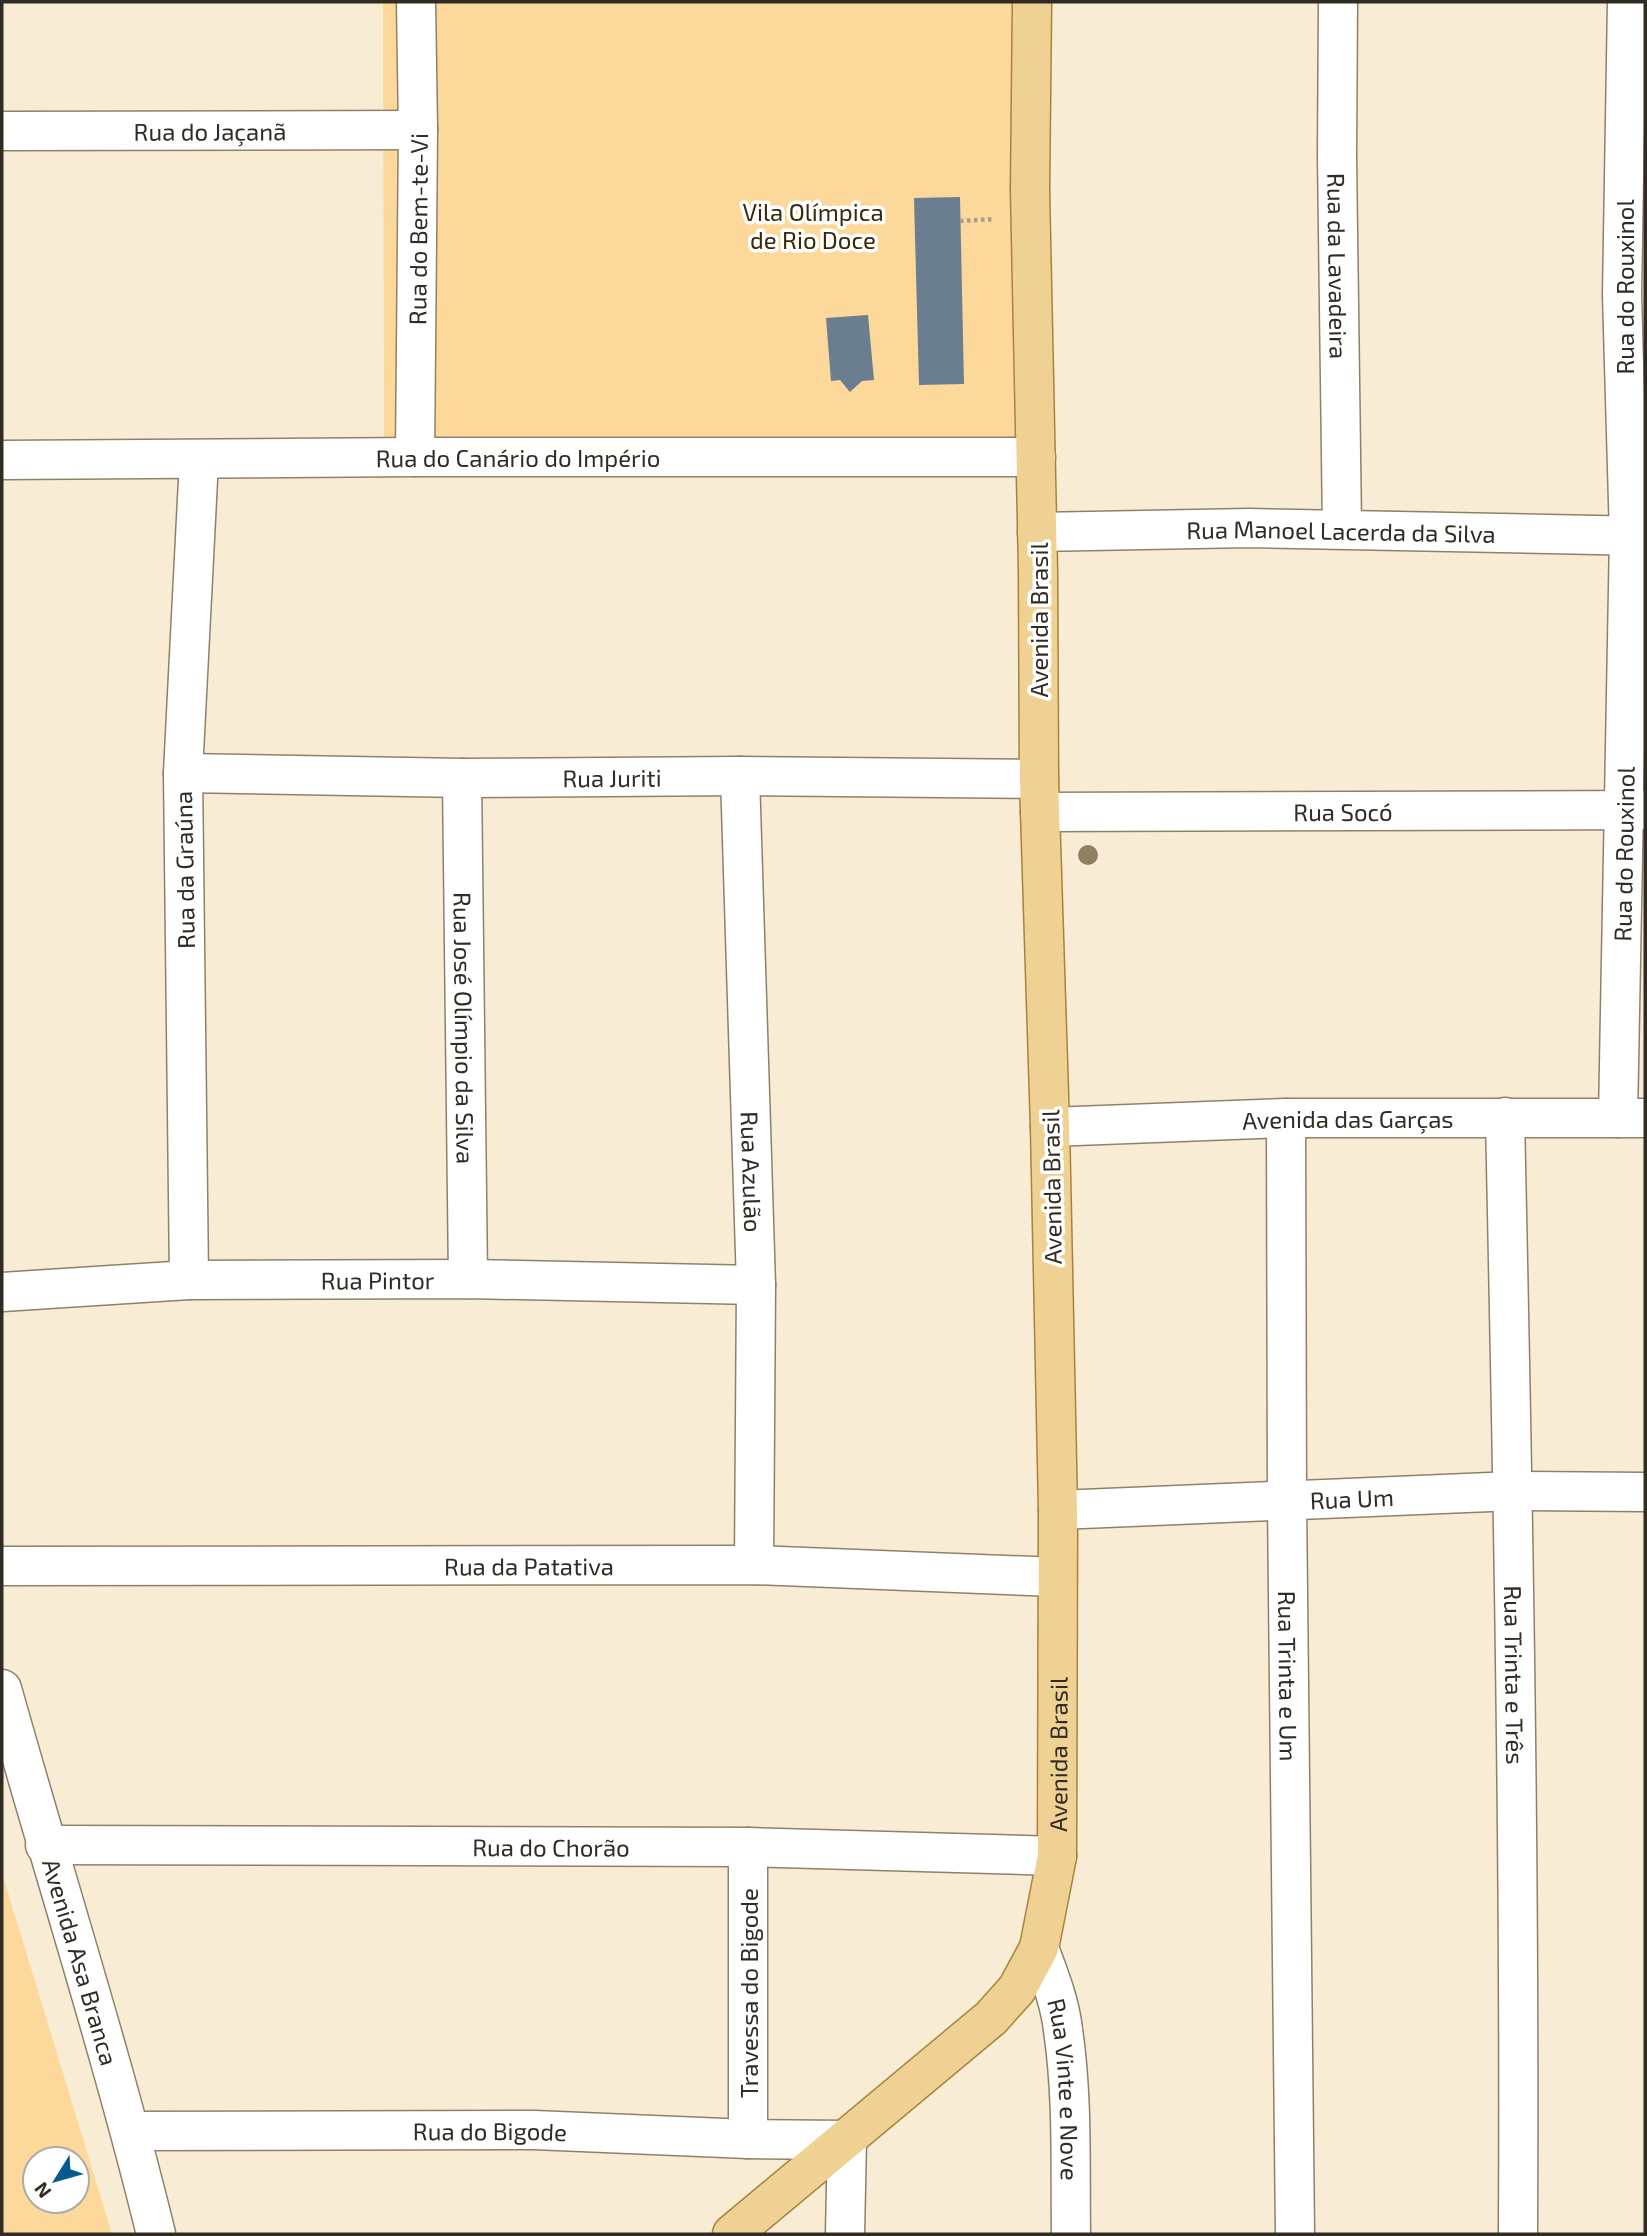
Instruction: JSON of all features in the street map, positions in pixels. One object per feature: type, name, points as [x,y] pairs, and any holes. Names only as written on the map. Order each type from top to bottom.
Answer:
[{"type":"main road","name":"Avenida Brasil","points":[[732,2234],[991,2018],[1017,1989],[1039,1948],[1057,1856],[1058,1510],[1050,1127],[1039,795],[1030,190],[1032,2]]},
{"type":"street","name":"Rua do Bem-te-Vi","points":[[415,457],[418,130],[416,2]]},
{"type":"street","name":"Rua da Lavadeira","points":[[1338,2],[1337,156],[1342,529]]},
{"type":"street","name":"Rua do Rouxinol","points":[[1627,2],[1622,295],[1637,536],[1632,1118]]},
{"type":"street","name":"Rua do Jaçanã","points":[[2,131],[418,130]]},
{"type":"street","name":"Rua do Canário do Império","points":[[2,460],[1036,457]]},
{"type":"street","name":"Rua da Graúna","points":[[189,1280],[183,773],[199,460]]},
{"type":"street","name":"Rua Manoel Lacerda da Silva","points":[[1037,533],[1250,528],[1637,536]]},
{"type":"street","name":"Rua Juriti","points":[[183,773],[462,778],[740,776],[1039,795]]},
{"type":"street","name":"Rua Azulão","points":[[740,776],[756,1284],[754,1565]]},
{"type":"street","name":"Rua José Olímpio da Silva","points":[[462,778],[468,1279]]},
{"type":"street","name":"Rua Socó","points":[[1039,795],[1635,810]]},
{"type":"street","name":"Avenida das Garças","points":[[1050,1127],[1286,1118],[1632,1118]]},
{"type":"street","name":"Rua Trinta e Um","points":[[1286,1118],[1295,2234]]},
{"type":"street","name":"Rua Trinta e Três","points":[[1505,1118],[1514,1491],[1520,1950],[1518,2234]]},
{"type":"street","name":"Rua Pintor","points":[[2,1292],[189,1280],[468,1279],[756,1284]]},
{"type":"street","name":"Rua Um","points":[[1058,1510],[1514,1491],[1645,1492]]},
{"type":"street","name":"Rua da Patativa","points":[[2,1566],[754,1565],[1057,1577]]},
{"type":"street","name":"Avenida Asa Branca","points":[[2,1689],[131,2131],[156,2234]]},
{"type":"street","name":"Rua do Chorão","points":[[46,1845],[748,1847],[1057,1856]]},
{"type":"street","name":"Travessa do Bigode","points":[[748,1847],[748,2139]]},
{"type":"street","name":"Rua Vinte e Nove","points":[[1039,1948],[1056,1995],[1063,2029],[1069,2098],[1071,2234]]},
{"type":"street","name":"Rua do Bigode","points":[[131,2131],[534,2130],[748,2139],[847,2140]]},
{"type":"street","points":[[845,2234],[847,2140]]},
{"type":"path","points":[[960,220],[1002,218]]},
{"type":"green space","name":"Vila Olímpica de Rio Doce","points":[[383,2],[1037,2],[1036,451],[384,442]]},
{"type":"green space","points":[[2,1873],[85,2145],[21,2145],[21,2215],[91,2215],[91,2165],[112,2234],[2,2234]]},
{"type":"building","points":[[960,197],[964,384],[919,385],[914,198]]},
{"type":"building","points":[[868,315],[874,380],[862,381],[850,392],[840,380],[831,381],[826,318]]}]
